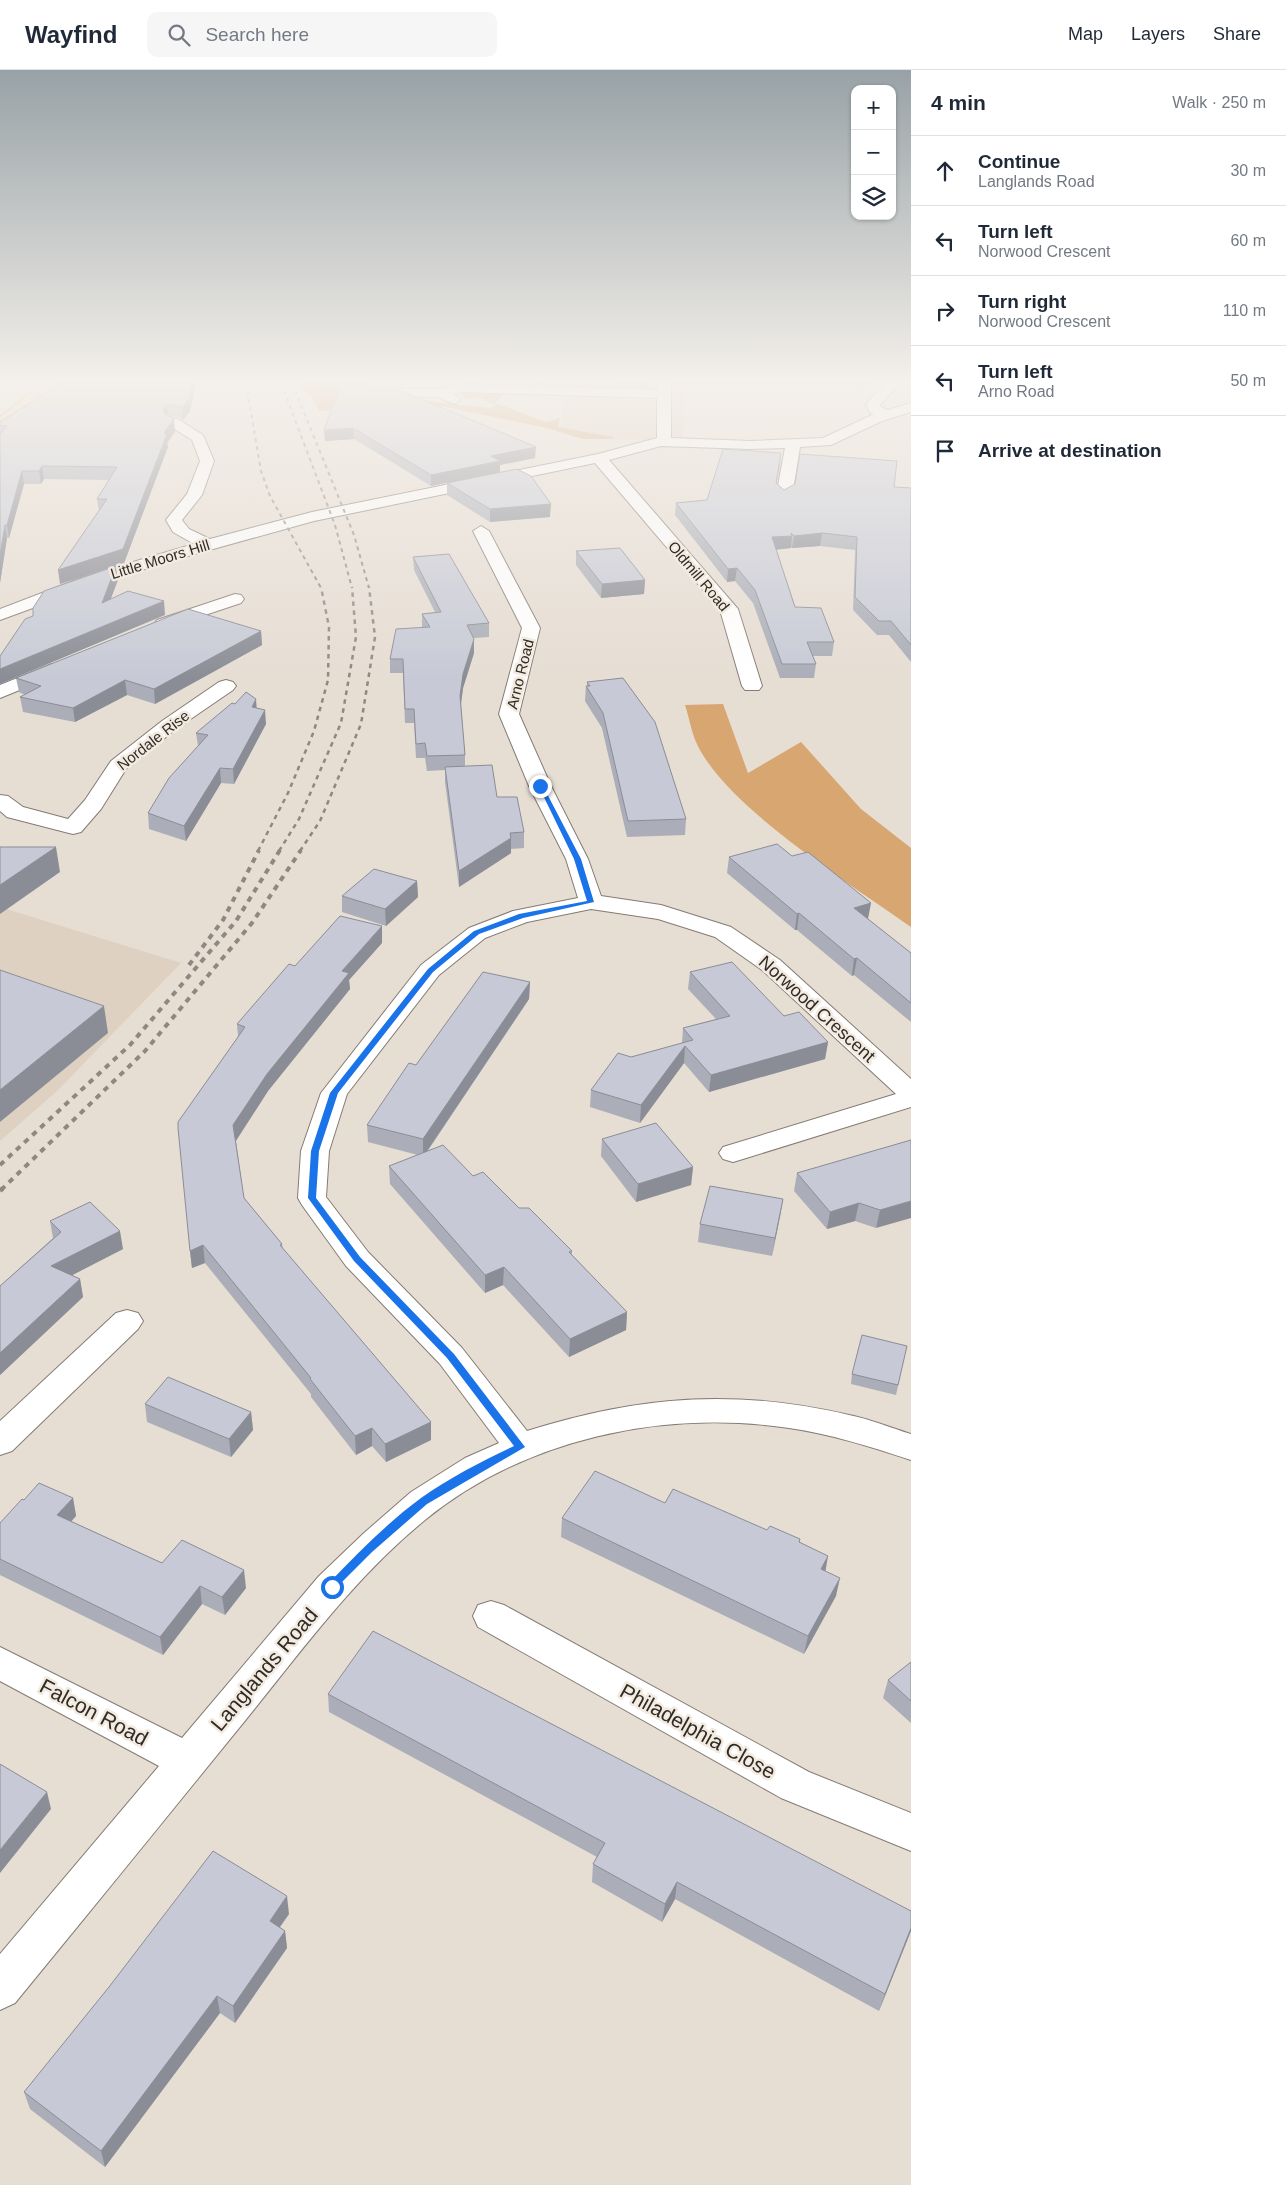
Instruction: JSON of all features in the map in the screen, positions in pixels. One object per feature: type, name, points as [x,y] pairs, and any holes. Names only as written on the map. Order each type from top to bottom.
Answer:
[{"type":"street","points":[[200,482],[194,496],[174,520],[175,525],[183,532],[207,544]]},
{"type":"street","name":"Little Moors Hill","points":[[0,616],[103,576],[207,544],[312,517],[483,482]]},
{"type":"street","name":"Oldmill Road","points":[[619,482],[729,609],[752,686]]},
{"type":"street","points":[[784,496],[786,482]]},
{"type":"street","name":"Arno Road","points":[[481,531],[531,628],[508,714],[540,786],[577,859],[591,902]]},
{"type":"street","points":[[145,631],[235,599]]},
{"type":"street","points":[[0,692],[67,664]]},
{"type":"street","name":"Nordale Rise","points":[[0,801],[15,812],[73,827],[94,804],[118,765],[169,725],[226,686]]},
{"type":"street","name":"Norwood Crescent","points":[[520,1447],[450,1356],[357,1259],[312,1198],[315,1151],[334,1093],[430,970],[477,933],[521,916],[591,902],[661,912],[723,932],[771,965],[911,1093]]},
{"type":"street","points":[[732,1153],[911,1098]]},
{"type":"street","points":[[0,1442],[127,1321]]},
{"type":"street","name":"Langlands Road","points":[[0,1988],[332,1587],[368,1549],[424,1502],[479,1467],[520,1447],[564,1431],[602,1422],[652,1414],[699,1410],[816,1419],[862,1430],[911,1447]]},
{"type":"street","name":"Philadelphia Close","points":[[491,1616],[796,1785],[911,1832]]},
{"type":"street","name":"Falcon Road","points":[[0,1663],[188,1761]]},
{"type":"shaded area","points":[[723,704],[748,773],[801,742],[861,809],[911,848],[911,927],[792,843],[733,792],[711,767],[696,742],[685,705]]},
{"type":"shaded area","points":[[0,907],[181,963],[58,1090],[0,1141]]},
{"type":"building","points":[[0,482],[19,482],[7,525],[5,525],[0,555]]},
{"type":"building","points":[[108,482],[149,482],[123,549],[58,570],[107,499],[97,499]]},
{"type":"building","points":[[535,482],[551,504],[490,509],[447,483]]},
{"type":"building","points":[[713,482],[776,482],[784,490],[795,484],[795,482],[895,482],[894,487],[911,488],[911,645],[891,621],[879,621],[855,597],[857,537],[822,533],[794,536],[791,533],[792,536],[772,537],[795,607],[821,608],[834,642],[807,642],[816,664],[782,664],[755,590],[737,568],[728,569],[676,503],[707,500]]},
{"type":"building","points":[[620,548],[645,580],[602,584],[576,551]]},
{"type":"building","points":[[449,554],[489,623],[467,625],[474,639],[463,674],[460,696],[465,755],[427,756],[425,743],[416,744],[414,709],[405,709],[403,659],[390,659],[396,629],[430,627],[422,614],[441,612],[413,557]]},
{"type":"building","points":[[116,566],[102,603],[128,591],[164,601],[0,669],[0,656],[25,619],[33,616],[33,608],[44,591]]},
{"type":"building","points":[[188,609],[261,631],[154,689],[125,680],[73,708],[20,697],[41,686],[16,678]]},
{"type":"building","points":[[623,678],[655,722],[686,819],[628,821],[603,713],[586,686],[590,686],[587,682]]},
{"type":"building","points":[[246,692],[256,699],[252,707],[265,710],[233,769],[220,768],[184,826],[148,813],[169,778],[208,735],[196,733],[232,703],[235,704]]},
{"type":"building","points":[[492,765],[497,797],[517,797],[524,832],[510,833],[511,838],[459,871],[445,767]]},
{"type":"building","points":[[777,844],[792,856],[808,852],[871,903],[854,908],[911,953],[911,1003],[857,958],[854,959],[799,913],[797,914],[729,857]]},
{"type":"building","points":[[0,847],[56,847],[0,885]]},
{"type":"building","points":[[374,869],[417,881],[385,909],[342,896]]},
{"type":"building","points":[[340,916],[382,926],[342,971],[349,973],[267,1074],[233,1125],[244,1198],[282,1244],[280,1245],[431,1422],[385,1444],[372,1428],[355,1436],[311,1378],[203,1245],[190,1251],[178,1128],[178,1122],[245,1027],[237,1024],[289,964],[295,966]]},
{"type":"building","points":[[732,962],[784,1016],[799,1012],[828,1042],[711,1075],[685,1046],[641,1105],[591,1090],[618,1053],[631,1057],[693,1040],[683,1028],[730,1016],[690,972]]},
{"type":"building","points":[[0,970],[104,1006],[0,1090]]},
{"type":"building","points":[[483,972],[530,982],[423,1139],[367,1125],[409,1063],[416,1065]]},
{"type":"building","points":[[656,1123],[693,1167],[638,1184],[602,1139]]},
{"type":"building","points":[[911,1140],[911,1201],[880,1210],[859,1203],[830,1212],[797,1173]]},
{"type":"building","points":[[443,1145],[473,1176],[483,1172],[519,1208],[529,1208],[572,1251],[569,1252],[627,1312],[570,1339],[504,1267],[485,1275],[389,1166]]},
{"type":"building","points":[[710,1186],[783,1199],[775,1238],[700,1224]]},
{"type":"building","points":[[90,1202],[120,1231],[51,1266],[80,1279],[0,1353],[0,1286],[61,1232],[50,1221]]},
{"type":"building","points":[[862,1335],[907,1346],[898,1385],[852,1374]]},
{"type":"building","points":[[168,1377],[251,1412],[229,1439],[145,1404]]},
{"type":"building","points":[[595,1471],[665,1503],[673,1489],[767,1530],[770,1526],[800,1539],[799,1542],[828,1556],[821,1569],[840,1578],[808,1636],[562,1518]]},
{"type":"building","points":[[39,1483],[73,1498],[57,1515],[162,1563],[182,1540],[244,1570],[222,1597],[200,1586],[160,1637],[0,1559],[0,1523]]},
{"type":"building","points":[[373,1631],[911,1911],[911,1928],[885,1994],[677,1882],[665,1904],[593,1864],[605,1843],[328,1694]]},
{"type":"building","points":[[911,1662],[911,1701],[888,1680]]},
{"type":"building","points":[[0,1764],[47,1792],[0,1850]]},
{"type":"building","points":[[213,1851],[287,1896],[270,1921],[285,1931],[233,2006],[217,1996],[101,2151],[24,2092],[109,1987]]},
{"type":"railway","points":[[265,482],[270,496],[321,588]]},
{"type":"railway","points":[[319,482],[335,525],[352,588]]},
{"type":"railway","points":[[332,482],[354,535],[369,588]]},
{"type":"railway","points":[[258,851],[288,793],[314,731],[328,680],[329,627],[321,587]]},
{"type":"railway","points":[[279,851],[299,819],[341,723],[356,637],[352,587]]},
{"type":"railway","points":[[300,851],[320,821],[361,724],[375,637],[369,587]]},
{"type":"railway","points":[[189,965],[223,920],[259,850]]},
{"type":"railway","points":[[0,1165],[130,1045],[236,921],[280,850]]},
{"type":"railway","points":[[1,1190],[145,1051],[252,923],[301,850]]},
{"type":"route","points":[[332,1587],[368,1549],[424,1502],[479,1467],[520,1447],[450,1356],[357,1259],[312,1198],[315,1151],[334,1093],[430,970],[477,933],[521,916],[591,902],[577,859],[540,786]]}]
